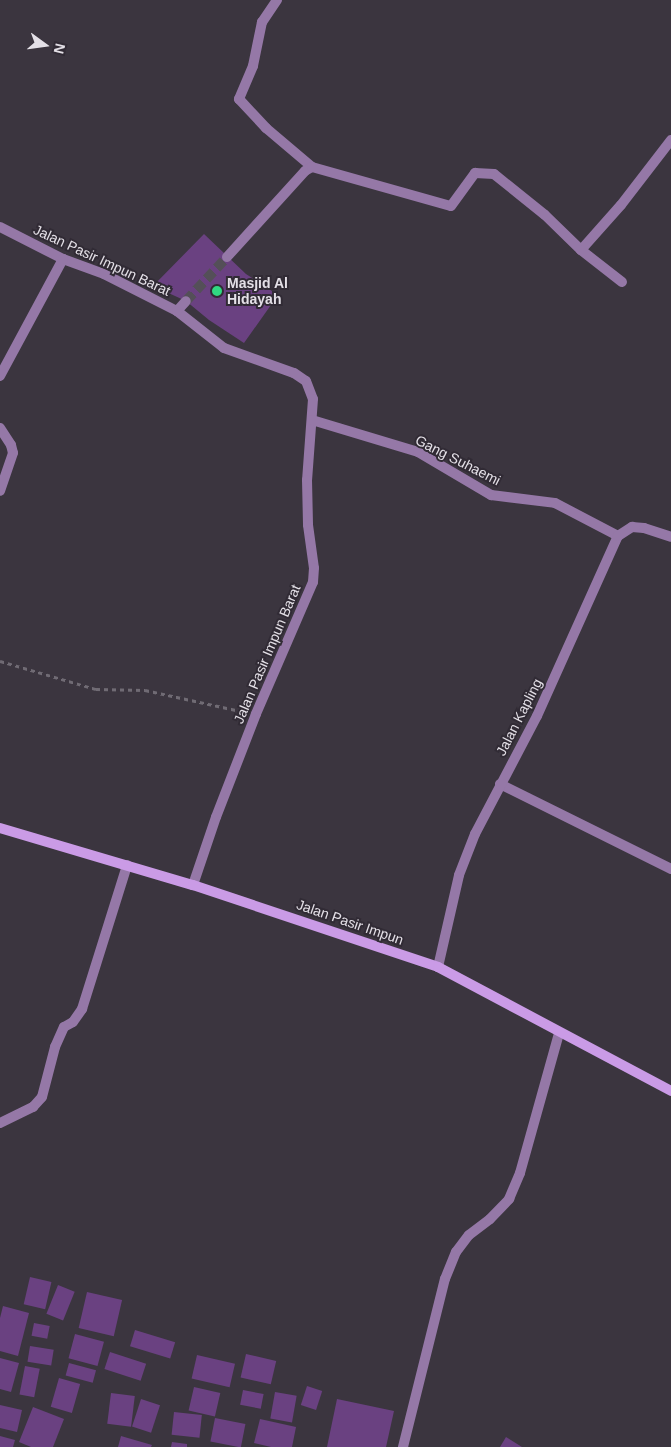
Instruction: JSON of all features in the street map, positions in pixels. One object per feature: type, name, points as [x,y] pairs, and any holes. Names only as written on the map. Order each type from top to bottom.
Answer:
[{"type":"street","points":[[277,0],[262,22],[253,66],[239,99],[266,128],[312,167],[451,206],[475,173],[494,174],[545,215],[581,250],[622,282]]},
{"type":"street","points":[[581,250],[621,205],[671,140]]},
{"type":"street","points":[[227,257],[305,171],[312,167]]},
{"type":"street","name":"Jalan Pasir Impun Barat","points":[[0,227],[63,259],[104,274],[177,311],[224,348],[294,372],[306,382],[313,399],[307,480],[308,525],[314,568],[312,582],[256,714],[193,884]]},
{"type":"street","points":[[0,376],[63,259]]},
{"type":"street","points":[[177,311],[186,301]]},
{"type":"street","name":"Gang Suhaemi","points":[[312,420],[418,452],[491,495],[555,502],[618,536]]},
{"type":"street","points":[[0,428],[11,445],[13,453],[0,491]]},
{"type":"street","points":[[618,536],[632,528],[644,528],[671,537]]},
{"type":"street","name":"Jalan Kapling","points":[[438,967],[459,875],[475,834],[537,716],[618,536]]},
{"type":"street","points":[[500,784],[671,869]]},
{"type":"street","name":"Jalan Pasir Impun","points":[[0,828],[193,884],[438,967],[671,1091]]},
{"type":"street","points":[[0,1123],[33,1107],[42,1097],[55,1047],[64,1028],[73,1022],[82,1009],[94,964],[127,865]]},
{"type":"street","points":[[403,1447],[445,1279],[456,1252],[469,1234],[490,1219],[509,1199],[520,1173],[559,1033]]},
{"type":"path","points":[[0,661],[96,689],[145,690],[256,714]]},
{"type":"building","name":"Masjid Al Hidayah","points":[[204,234],[246,274],[278,295],[244,343],[209,320],[186,301],[153,286]]},
{"type":"building","points":[[30,1277],[51,1282],[45,1309],[24,1304]]},
{"type":"building","points":[[58,1285],[75,1292],[63,1320],[46,1314]]},
{"type":"building","points":[[87,1292],[122,1300],[114,1336],[79,1328]]},
{"type":"building","points":[[3,1306],[29,1313],[18,1356],[0,1351],[0,1318]]},
{"type":"building","points":[[34,1323],[50,1326],[47,1339],[32,1336]]},
{"type":"building","points":[[135,1330],[175,1342],[170,1359],[130,1346]]},
{"type":"building","points":[[75,1334],[104,1342],[98,1366],[69,1358]]},
{"type":"building","points":[[30,1346],[54,1350],[51,1366],[27,1362]]},
{"type":"building","points":[[110,1352],[146,1364],[141,1381],[104,1369]]},
{"type":"building","points":[[246,1354],[276,1361],[271,1384],[241,1377]]},
{"type":"building","points":[[197,1355],[235,1364],[230,1387],[192,1378]]},
{"type":"building","points":[[0,1358],[19,1363],[11,1392],[0,1389]]},
{"type":"building","points":[[69,1363],[96,1370],[93,1383],[66,1376]]},
{"type":"building","points":[[25,1366],[40,1369],[34,1397],[19,1394]]},
{"type":"building","points":[[59,1378],[80,1384],[72,1413],[51,1407]]},
{"type":"building","points":[[307,1386],[322,1391],[316,1410],[301,1405]]},
{"type":"building","points":[[194,1387],[220,1393],[215,1416],[189,1410]]},
{"type":"building","points":[[243,1390],[264,1394],[261,1409],[240,1405]]},
{"type":"building","points":[[275,1392],[297,1396],[292,1422],[270,1419]]},
{"type":"building","points":[[111,1393],[135,1396],[131,1427],[107,1424]]},
{"type":"building","points":[[141,1399],[160,1405],[151,1433],[132,1427]]},
{"type":"building","points":[[337,1399],[394,1411],[386,1447],[327,1447]]},
{"type":"building","points":[[0,1405],[22,1410],[17,1432],[0,1428]]},
{"type":"building","points":[[33,1407],[64,1419],[53,1447],[31,1447],[19,1442]]},
{"type":"building","points":[[174,1412],[202,1415],[199,1438],[172,1435]]},
{"type":"building","points":[[215,1418],[245,1424],[241,1447],[210,1442]]},
{"type":"building","points":[[260,1419],[296,1427],[292,1447],[271,1447],[254,1443]]},
{"type":"building","points":[[0,1436],[15,1440],[13,1447],[0,1447]]},
{"type":"building","points":[[121,1436],[152,1445],[151,1447],[118,1447]]},
{"type":"building","points":[[506,1437],[522,1447],[500,1447]]},
{"type":"building","points":[[172,1442],[187,1444],[187,1447],[171,1447]]},
{"type":"tunnel","points":[[186,301],[227,257]]},
{"type":"place","name":"Masjid Al Hidayah","points":[[217,291]]}]
